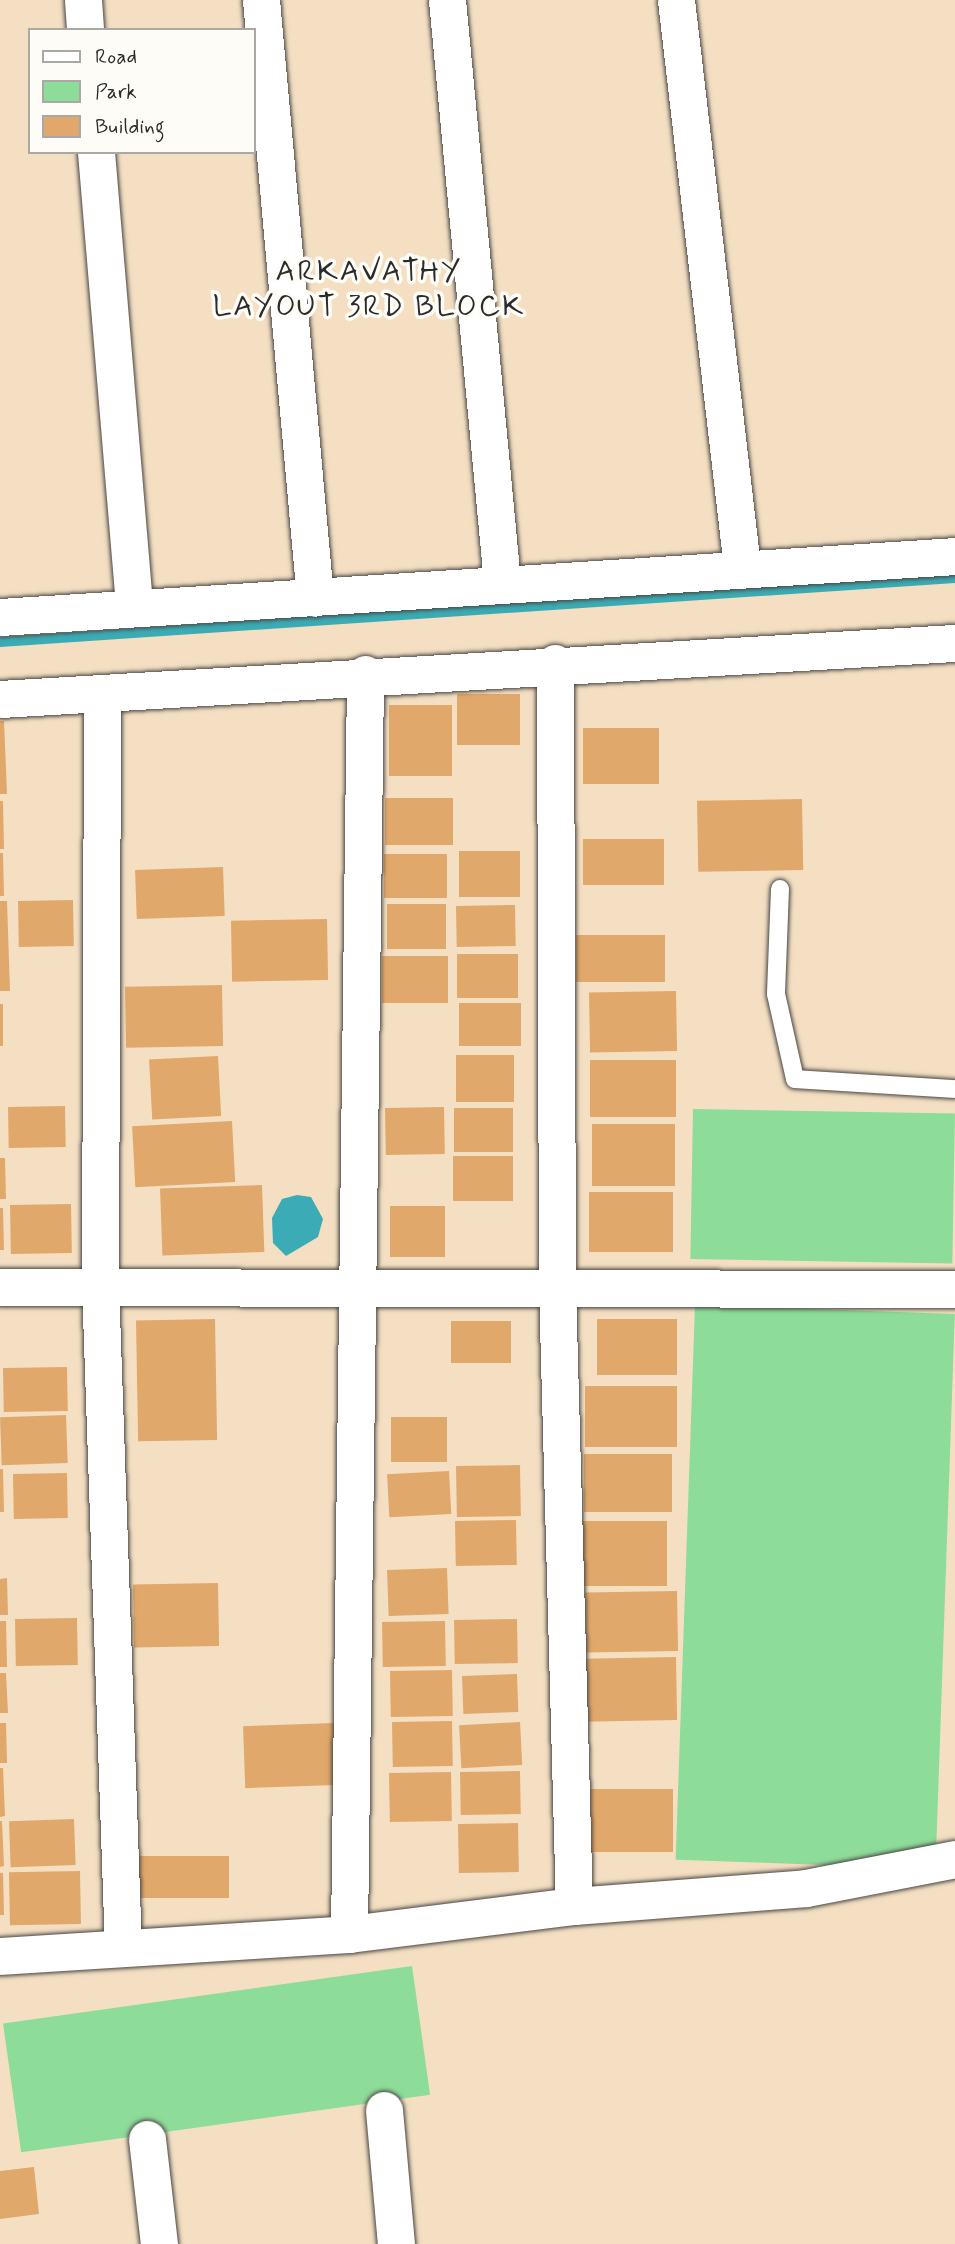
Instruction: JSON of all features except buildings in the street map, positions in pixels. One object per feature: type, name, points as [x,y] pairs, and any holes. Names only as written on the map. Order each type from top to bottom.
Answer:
[{"type":"street","points":[[83,0],[85,28]]},
{"type":"street","points":[[261,0],[315,598]]},
{"type":"street","points":[[447,0],[502,582]]},
{"type":"street","points":[[676,0],[742,566]]},
{"type":"street","points":[[96,154],[134,607]]},
{"type":"street","points":[[0,617],[315,598],[742,566],[955,556]]},
{"type":"street","points":[[0,699],[102,695],[365,674],[955,643]]},
{"type":"street","points":[[555,663],[557,1287],[574,1906]]},
{"type":"street","points":[[349,1934],[355,1289],[365,674]]},
{"type":"street","points":[[102,695],[100,1284],[123,1948]]},
{"type":"street","points":[[0,1287],[100,1284],[355,1289],[955,1289]]},
{"type":"street","points":[[0,1956],[349,1934],[574,1906],[806,1888],[955,1859]]},
{"type":"street","points":[[384,2110],[396,2244]]},
{"type":"street","points":[[147,2139],[159,2244]]},
{"type":"lane","points":[[780,889],[776,995],[795,1079],[955,1089]]},
{"type":"green space","points":[[693,1109],[955,1114],[952,1264],[690,1259]]},
{"type":"green space","points":[[695,1305],[955,1314],[935,1869],[676,1860]]},
{"type":"green space","points":[[412,1966],[430,2095],[21,2152],[3,2023]]},
{"type":"water","points":[[297,1195],[311,1197],[323,1219],[318,1237],[286,1256],[273,1243],[272,1218],[282,1199]]},
{"type":"waterway","points":[[0,642],[955,578]]},
{"type":"district","name":"ARKAVATHY LAYOUT 3RD BLOCK","points":[[369,289]]}]
